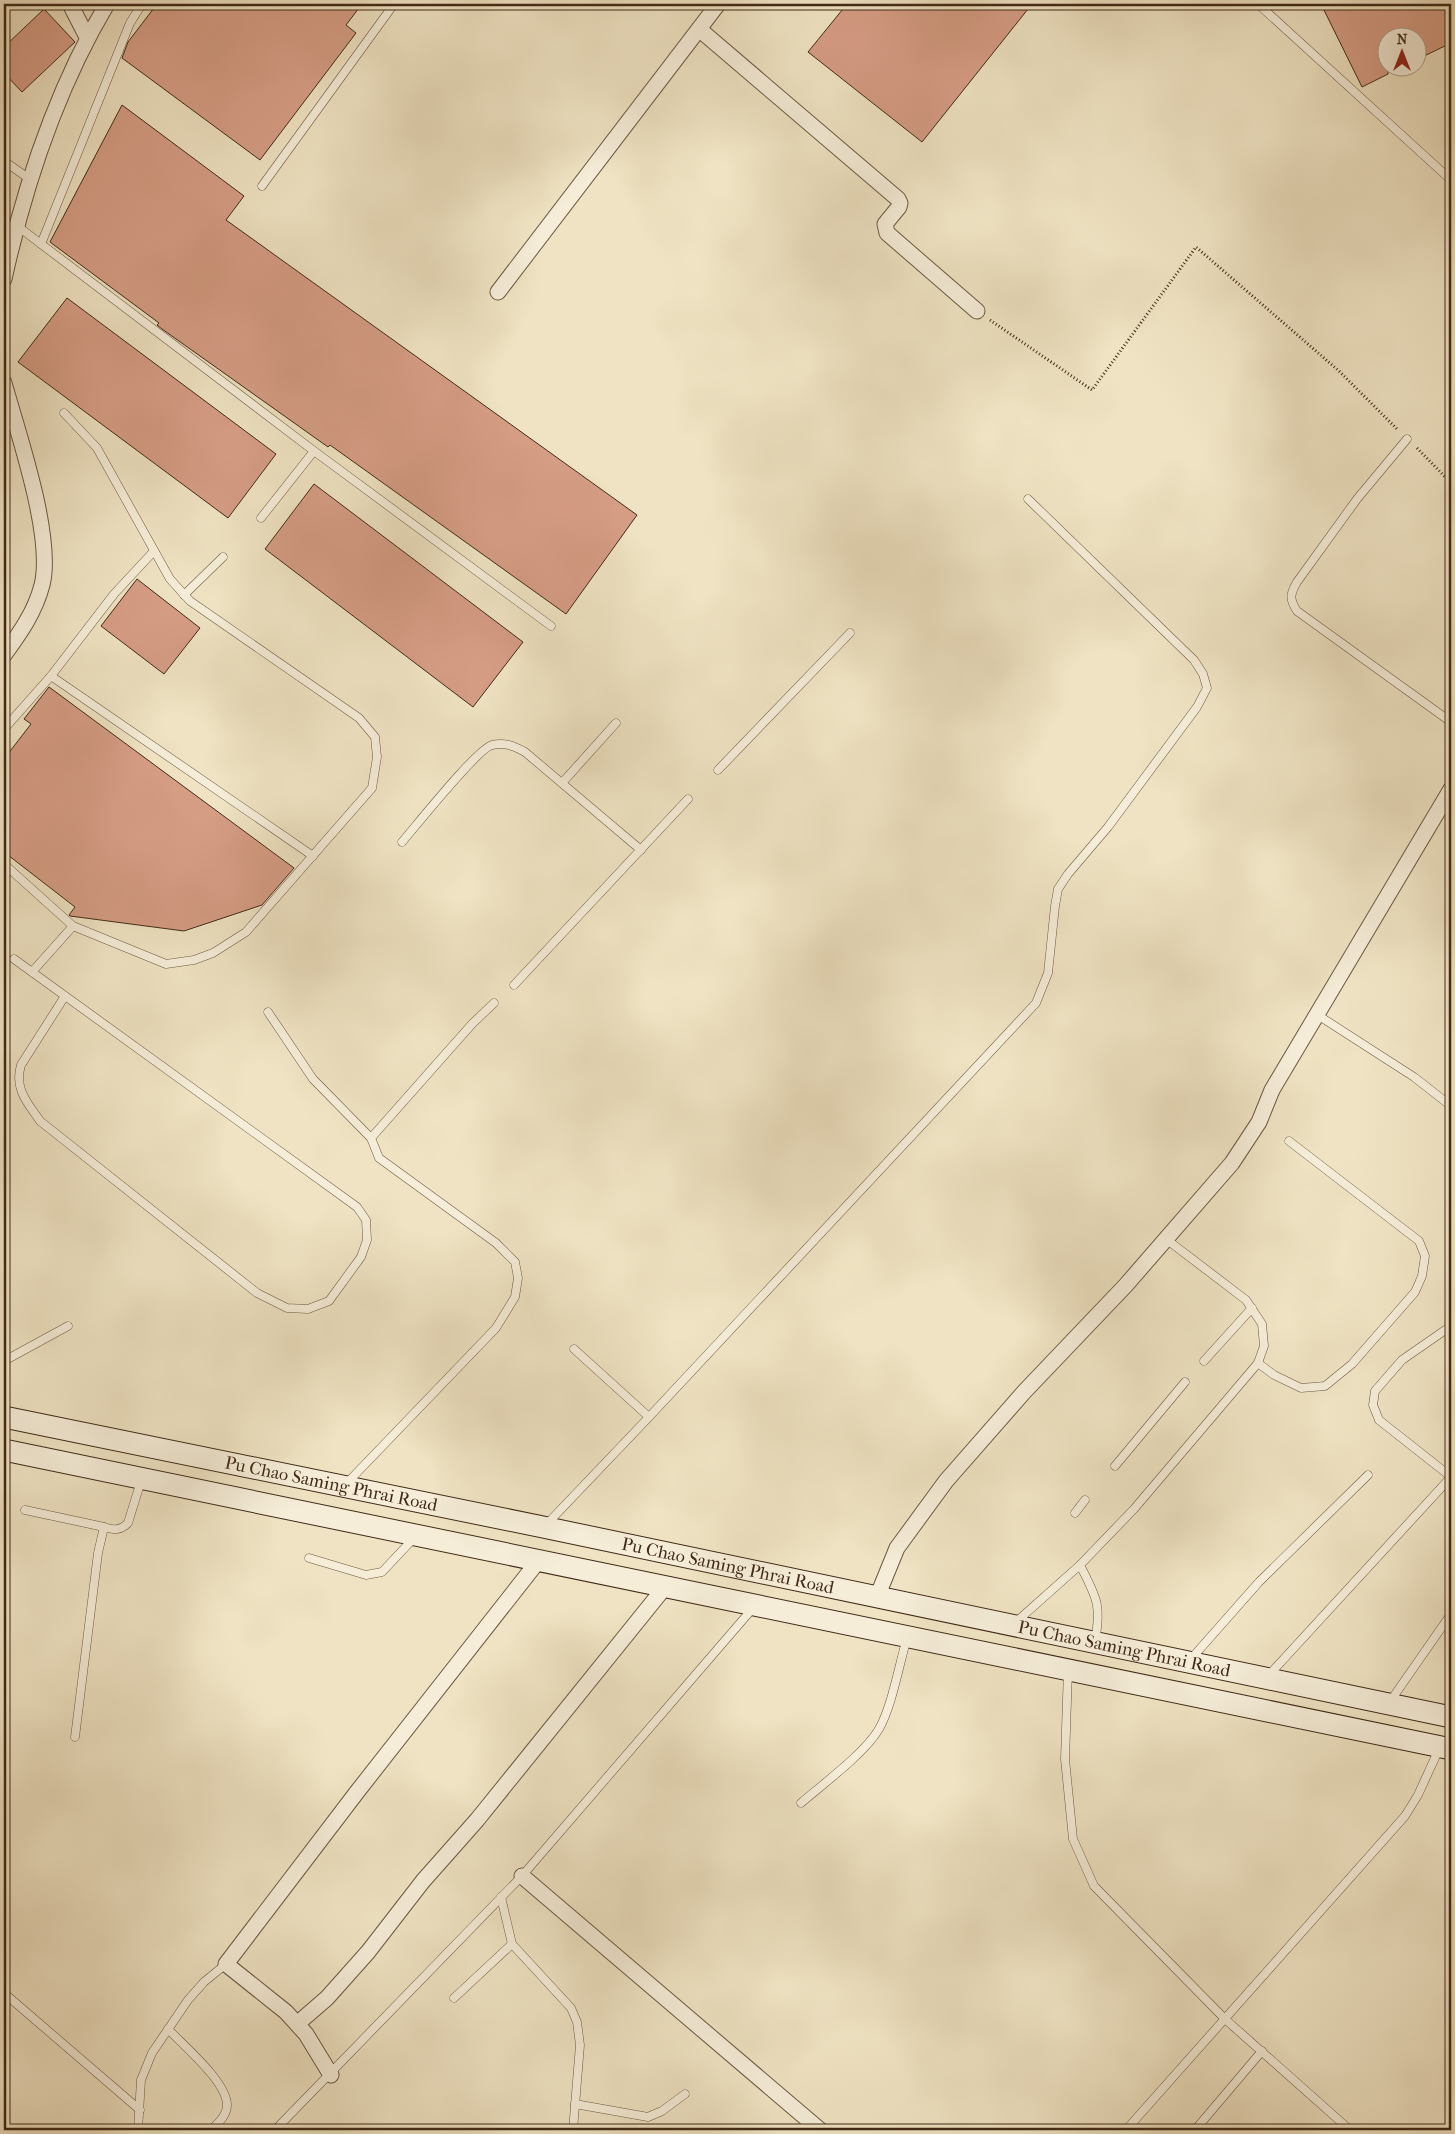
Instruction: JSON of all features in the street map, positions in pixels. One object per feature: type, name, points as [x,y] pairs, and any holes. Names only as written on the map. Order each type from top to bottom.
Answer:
[{"type":"main road","name":"Pu Chao Saming Phrai Road","points":[[4,1417],[543,1527],[1094,1642],[1265,1680],[1451,1717]]},
{"type":"main road","name":"Pu Chao Saming Phrai Road","points":[[4,1450],[1446,1748]]},
{"type":"main road","points":[[870,1628],[877,1597]]},
{"type":"main road","points":[[1192,1694],[1193,1664]]},
{"type":"street","points":[[70,4],[87,37]]},
{"type":"street","points":[[4,279],[16,225],[52,118],[87,37],[107,4]]},
{"type":"street","points":[[498,292],[718,4]]},
{"type":"street","points":[[699,29],[900,200],[899,207],[885,224],[886,234],[977,311]]},
{"type":"street","points":[[4,383],[31,481],[45,561],[42,585],[31,615],[4,655]]},
{"type":"street","points":[[877,1597],[897,1548],[946,1480],[1024,1392],[1126,1285],[1237,1154],[1259,1122],[1272,1090],[1451,789]]},
{"type":"street","points":[[331,2075],[306,2034],[286,2012],[226,1964],[363,1784],[539,1560]]},
{"type":"street","points":[[297,2024],[327,1998],[368,1952],[423,1881],[477,1820],[665,1587]]},
{"type":"street","points":[[522,1876],[820,2130]]},
{"type":"lane","points":[[41,244],[130,22],[142,4]]},
{"type":"lane","points":[[262,186],[394,4]]},
{"type":"lane","points":[[1258,4],[1451,180]]},
{"type":"lane","points":[[4,161],[31,180]]},
{"type":"lane","points":[[16,225],[314,452],[551,626]]},
{"type":"lane","points":[[4,864],[73,926],[166,964],[194,960],[213,953],[246,932],[372,788],[377,757],[375,737],[359,718],[184,595],[170,579],[97,448],[64,413]]},
{"type":"lane","points":[[1407,438],[1357,498],[1297,582],[1290,594],[1291,603],[1297,611],[1451,722]]},
{"type":"lane","points":[[261,518],[314,452]]},
{"type":"lane","points":[[543,1527],[649,1417],[1036,1003],[1048,973],[1058,889],[1132,795],[1196,707],[1207,688],[1203,674],[1194,660],[1028,499]]},
{"type":"lane","points":[[4,729],[51,676],[114,594],[154,551]]},
{"type":"lane","points":[[184,595],[223,557]]},
{"type":"lane","points":[[718,770],[850,633]]},
{"type":"lane","points":[[51,676],[313,856]]},
{"type":"lane","points":[[562,783],[616,723]]},
{"type":"lane","points":[[402,842],[474,758],[490,746],[509,744],[525,752],[640,850]]},
{"type":"lane","points":[[514,985],[688,799]]},
{"type":"lane","points":[[32,972],[73,926]]},
{"type":"lane","points":[[14,959],[357,1207],[366,1220],[367,1240],[361,1257],[329,1301],[308,1309],[287,1308],[257,1293],[40,1121],[22,1094],[18,1077],[21,1066],[65,996]]},
{"type":"lane","points":[[371,1138],[472,1024],[494,1003]]},
{"type":"lane","points":[[268,1012],[313,1079],[371,1138],[379,1158],[496,1243],[515,1262],[518,1278],[515,1297],[496,1328],[344,1487]]},
{"type":"lane","points":[[1316,1014],[1414,1077],[1451,1106]]},
{"type":"lane","points":[[1258,1364],[1274,1375],[1301,1388],[1325,1386],[1352,1364],[1415,1292],[1423,1269],[1425,1256],[1419,1241],[1289,1141]]},
{"type":"lane","points":[[1013,1625],[1080,1565],[1134,1509],[1258,1364],[1264,1346],[1262,1324],[1252,1308],[1246,1300],[1166,1239]]},
{"type":"lane","points":[[1204,1361],[1252,1308]]},
{"type":"lane","points":[[4,1361],[68,1326]]},
{"type":"lane","points":[[1265,1680],[1451,1477],[1380,1420],[1373,1405],[1375,1391],[1402,1360],[1451,1326]]},
{"type":"lane","points":[[574,1349],[649,1417]]},
{"type":"lane","points":[[1115,1466],[1185,1382]]},
{"type":"lane","points":[[1193,1664],[1259,1582],[1368,1475]]},
{"type":"lane","points":[[25,1510],[114,1530],[123,1528],[128,1523],[142,1479]]},
{"type":"lane","points":[[1075,1513],[1085,1500]]},
{"type":"lane","points":[[75,1737],[98,1553],[104,1527]]},
{"type":"lane","points":[[309,1558],[366,1575],[382,1572],[415,1536]]},
{"type":"lane","points":[[1080,1565],[1096,1596],[1099,1618],[1094,1642]]},
{"type":"lane","points":[[275,2130],[331,2075],[522,1876],[756,1605]]},
{"type":"lane","points":[[1388,1704],[1451,1614]]},
{"type":"lane","points":[[801,1803],[866,1746],[879,1729],[908,1636]]},
{"type":"lane","points":[[1068,1669],[1065,1758],[1073,1839],[1094,1886],[1225,2019],[1350,2130]]},
{"type":"lane","points":[[1126,2130],[1405,1816],[1446,1748]]},
{"type":"lane","points":[[502,1897],[512,1944],[570,2008],[577,2022],[580,2045],[573,2130]]},
{"type":"lane","points":[[454,1998],[512,1944]]},
{"type":"lane","points":[[138,2130],[141,2080],[152,2053],[204,1982],[226,1964]]},
{"type":"lane","points":[[4,1993],[140,2110]]},
{"type":"lane","points":[[168,2029],[223,2090],[227,2105],[224,2116],[211,2130]]},
{"type":"lane","points":[[1195,2130],[1262,2051]]},
{"type":"lane","points":[[575,2104],[648,2117],[662,2111],[685,2094]]},
{"type":"path","points":[[977,311],[1092,390],[1196,247],[1339,372],[1451,483]]},
{"type":"building","points":[[157,4],[362,4],[346,25],[356,33],[260,160],[122,58],[128,42]]},
{"type":"building","points":[[847,4],[1032,4],[922,142],[808,52]]},
{"type":"building","points":[[1321,4],[1451,4],[1451,43],[1428,54],[1428,28],[1378,28],[1378,78],[1380,78],[1362,87]]},
{"type":"building","points":[[44,9],[75,42],[22,92],[4,73],[4,47]]},
{"type":"building","points":[[122,105],[244,196],[226,220],[637,515],[566,614],[330,445],[328,447],[162,329],[157,325],[159,323],[50,242]]},
{"type":"building","points":[[67,298],[276,454],[228,518],[18,362]]},
{"type":"building","points":[[314,484],[523,642],[473,707],[265,549]]},
{"type":"building","points":[[137,579],[200,628],[164,674],[101,626]]},
{"type":"building","points":[[49,687],[294,868],[262,905],[184,931],[70,916],[75,907],[4,852],[4,759],[31,724],[24,719]]}]
